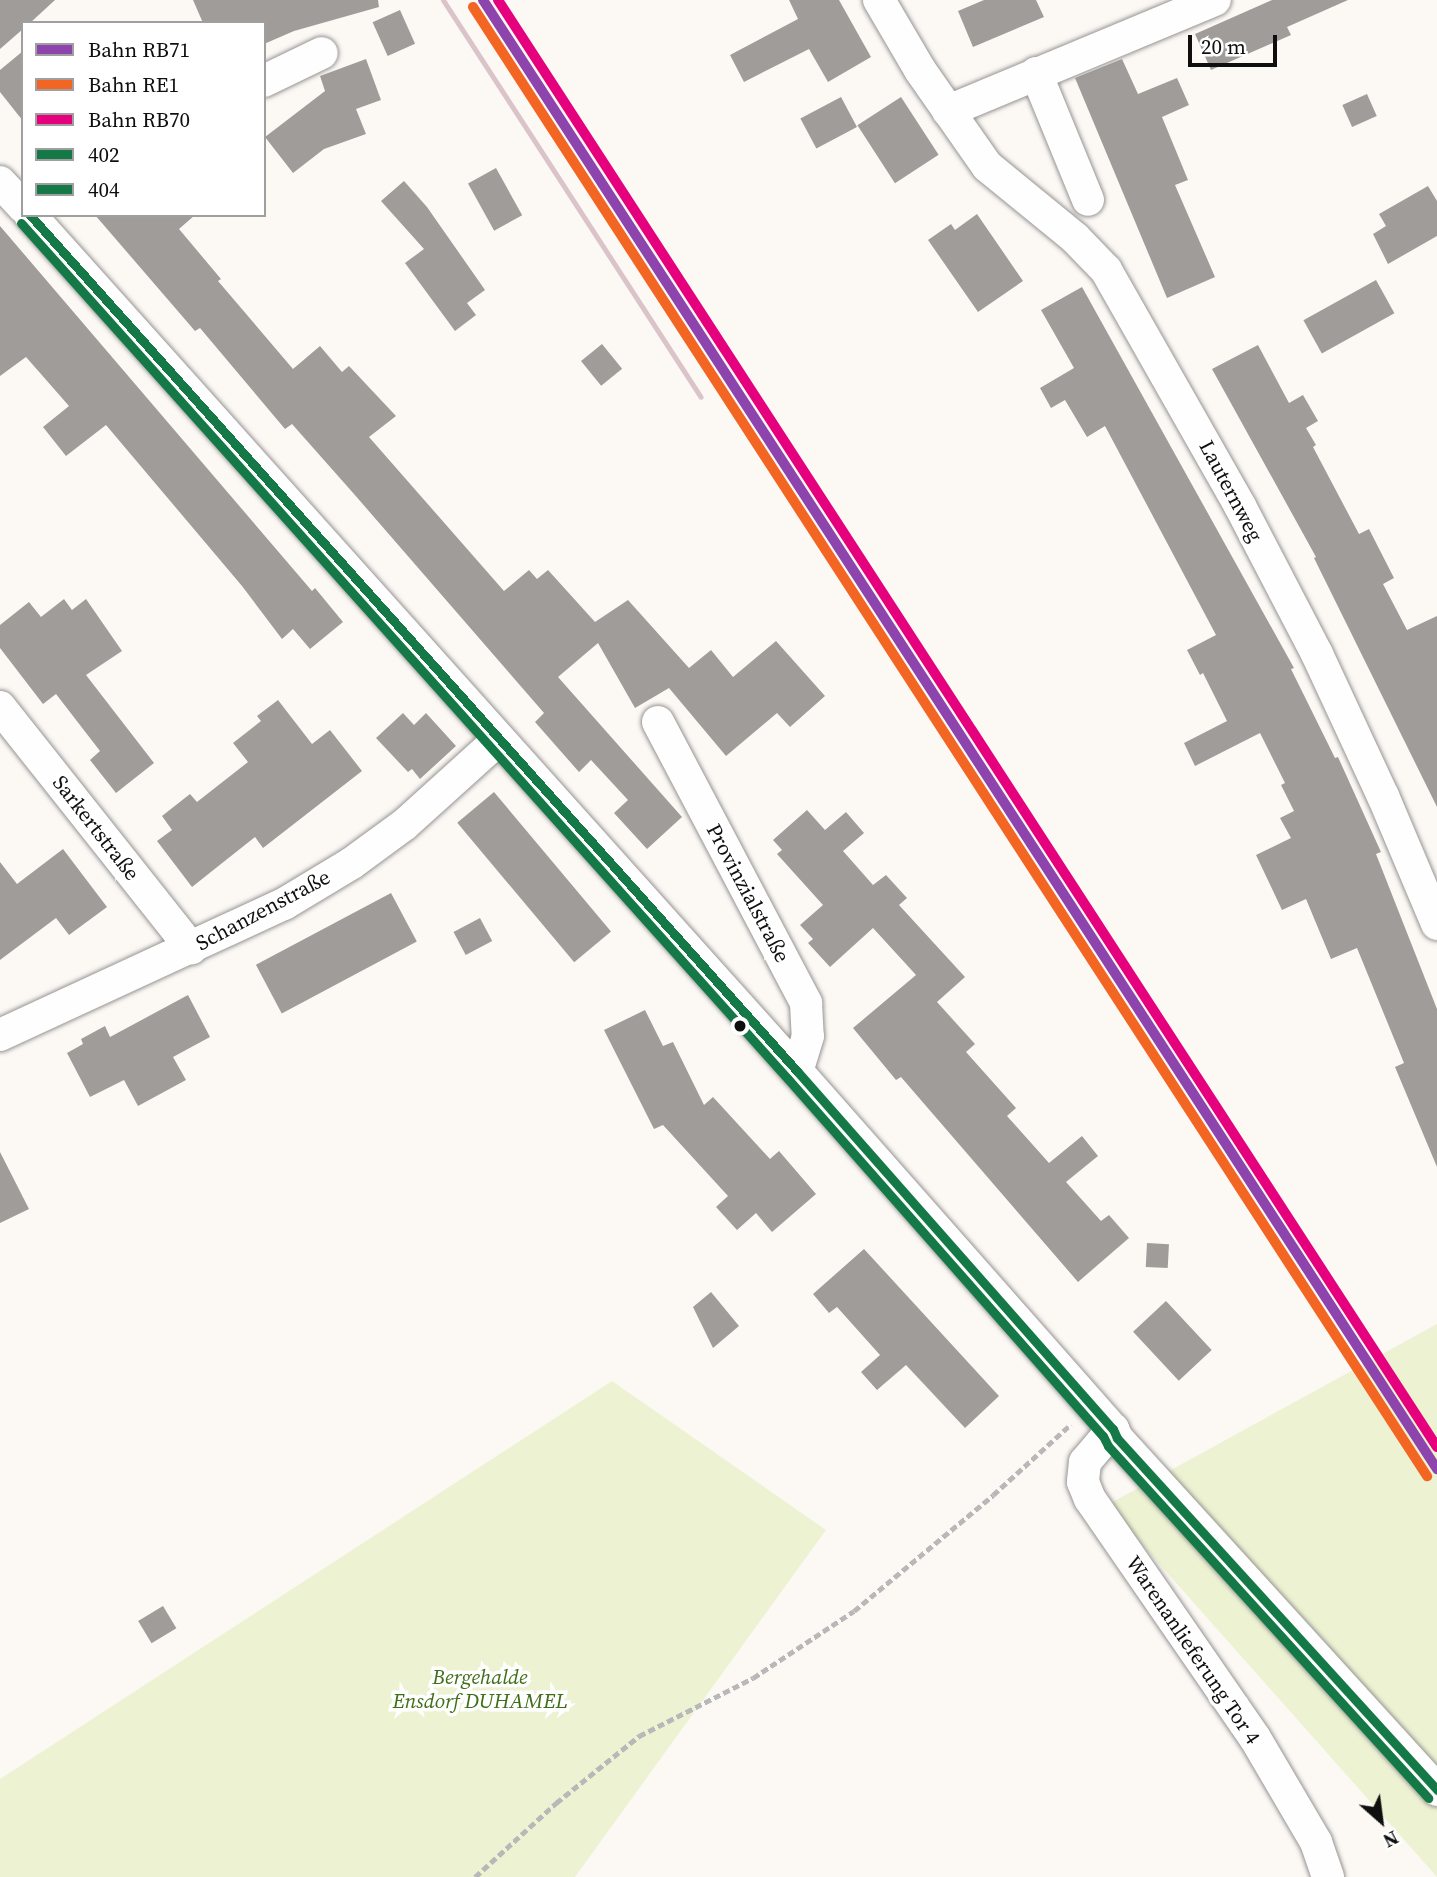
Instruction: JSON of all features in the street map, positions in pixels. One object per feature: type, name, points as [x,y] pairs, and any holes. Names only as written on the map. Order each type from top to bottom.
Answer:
[{"type":"street","name":"Lauternweg","points":[[879,0],[890,23],[987,166],[1075,238],[1106,270],[1240,506],[1317,654],[1383,796],[1437,924]]},
{"type":"street","points":[[948,111],[1215,0]]},
{"type":"street","points":[[266,80],[322,53]]},
{"type":"street","points":[[1036,73],[1088,200]]},
{"type":"street","points":[[0,182],[21,205]]},
{"type":"street","points":[[32,217],[797,1071],[1113,1429],[1143,1467],[1437,1790]]},
{"type":"street","name":"Sarkertstraße","points":[[0,707],[191,948]]},
{"type":"street","name":"Provinzialstraße","points":[[657,722],[806,1003],[808,1036],[797,1071]]},
{"type":"street","name":"Schanzenstraße","points":[[0,1035],[284,904],[352,863],[404,825],[498,740]]},
{"type":"street","name":"Warenanlieferung Tor 4","points":[[1113,1429],[1085,1462],[1083,1482],[1090,1499],[1255,1738],[1316,1842],[1328,1877]]},
{"type":"path","points":[[475,1877],[556,1803],[639,1736],[753,1678],[854,1611],[993,1495],[1092,1405]]},
{"type":"green space","points":[[1437,1324],[1437,1877],[1107,1505]]},
{"type":"green space","name":"Bergehalde Ensdorf DUHAMEL","points":[[612,1381],[826,1530],[575,1877],[0,1877],[0,1779]]},
{"type":"building","points":[[0,0],[55,0],[32,21],[21,21],[21,31],[0,49]]},
{"type":"building","points":[[193,0],[378,0],[379,7],[294,31],[266,43],[266,21],[202,21]]},
{"type":"building","points":[[789,0],[839,0],[871,57],[828,82],[809,49],[744,82],[730,55],[798,19]]},
{"type":"building","points":[[984,0],[1036,0],[1044,17],[973,47],[958,11]]},
{"type":"building","points":[[1272,0],[1348,0],[1287,27],[1291,35],[1211,70],[1195,34]]},
{"type":"building","points":[[400,10],[415,44],[388,56],[373,22]]},
{"type":"building","points":[[21,53],[21,118],[0,92],[0,70]]},
{"type":"building","points":[[366,59],[381,100],[356,109],[366,134],[324,149],[293,173],[266,136],[325,91],[320,76]]},
{"type":"building","points":[[1122,59],[1138,94],[1177,78],[1189,105],[1162,117],[1188,180],[1175,185],[1215,277],[1167,298],[1075,78]]},
{"type":"building","points":[[1367,94],[1377,116],[1352,127],[1342,105]]},
{"type":"building","points":[[841,97],[857,127],[816,149],[800,119]]},
{"type":"building","points":[[901,97],[939,155],[895,183],[857,125]]},
{"type":"building","points":[[496,168],[522,215],[494,231],[468,184]]},
{"type":"building","points":[[404,181],[427,207],[485,290],[467,303],[476,315],[455,331],[405,263],[424,249],[381,201]]},
{"type":"building","points":[[1428,186],[1437,201],[1437,236],[1388,264],[1373,234],[1386,226],[1379,214]]},
{"type":"building","points":[[977,214],[1023,281],[978,312],[928,240],[951,224],[955,230]]},
{"type":"building","points":[[97,217],[193,217],[179,229],[221,279],[218,281],[293,369],[320,346],[342,372],[349,366],[396,416],[369,437],[504,591],[529,570],[537,579],[548,570],[595,622],[628,600],[689,668],[711,650],[733,677],[776,641],[825,696],[790,727],[777,713],[726,756],[669,688],[635,708],[598,643],[558,677],[682,817],[647,849],[614,813],[628,800],[591,760],[579,772],[535,722],[544,713],[354,494],[292,424],[285,429],[200,328],[195,331]]},
{"type":"building","points":[[0,226],[312,591],[315,588],[343,622],[310,649],[293,629],[282,639],[242,586],[106,425],[66,456],[43,427],[69,406],[26,357],[0,376]]},
{"type":"building","points":[[1376,280],[1394,313],[1322,353],[1303,320]]},
{"type":"building","points":[[1082,287],[1294,668],[1291,669],[1335,758],[1338,757],[1381,852],[1376,854],[1437,1009],[1437,1167],[1395,1067],[1404,1063],[1357,948],[1331,959],[1306,899],[1282,910],[1256,855],[1291,838],[1280,818],[1294,811],[1281,785],[1285,783],[1260,733],[1195,766],[1184,743],[1227,721],[1203,673],[1200,675],[1187,650],[1216,635],[1105,426],[1087,437],[1065,400],[1051,408],[1040,388],[1074,368],[1041,310]]},
{"type":"building","points":[[602,344],[622,369],[601,386],[581,361]]},
{"type":"building","points":[[1258,345],[1289,403],[1303,395],[1318,421],[1306,428],[1316,445],[1313,447],[1359,534],[1369,529],[1394,578],[1383,584],[1407,630],[1437,616],[1437,807],[1314,558],[1316,557],[1212,369]]},
{"type":"building","points":[[64,599],[72,610],[86,599],[122,651],[86,675],[154,763],[116,793],[90,760],[100,751],[56,694],[43,704],[0,648],[0,625],[29,602],[41,617]]},
{"type":"building","points":[[278,700],[312,744],[330,730],[362,771],[263,848],[255,837],[192,887],[157,841],[172,830],[162,816],[190,794],[197,802],[248,762],[233,743],[261,721],[257,716]]},
{"type":"building","points":[[403,713],[414,725],[426,713],[456,746],[420,779],[412,769],[408,772],[376,738]]},
{"type":"building","points":[[494,792],[611,931],[574,962],[457,823]]},
{"type":"building","points":[[807,810],[825,830],[846,812],[864,833],[843,851],[873,885],[886,875],[907,898],[899,905],[965,977],[937,1002],[975,1044],[966,1052],[1016,1108],[1007,1116],[1049,1163],[1082,1136],[1098,1156],[1066,1182],[1101,1221],[1109,1215],[1129,1238],[1078,1282],[901,1077],[896,1080],[853,1028],[916,975],[873,928],[830,967],[808,943],[813,939],[800,925],[823,905],[777,854],[782,850],[773,840]]},
{"type":"building","points":[[63,849],[107,907],[69,935],[56,918],[0,960],[0,862],[17,884]]},
{"type":"building","points":[[391,893],[417,942],[282,1013],[256,965]]},
{"type":"building","points":[[480,918],[492,941],[466,955],[454,932]]},
{"type":"building","points":[[188,995],[210,1037],[173,1057],[186,1080],[138,1106],[124,1080],[90,1097],[67,1053],[83,1044],[81,1039],[105,1026],[110,1037]]},
{"type":"building","points":[[645,1010],[663,1046],[673,1042],[704,1105],[713,1097],[770,1159],[779,1151],[816,1194],[772,1232],[756,1213],[737,1230],[716,1207],[728,1196],[663,1125],[654,1129],[604,1030]]},
{"type":"building","points":[[0,1152],[29,1209],[0,1223]]},
{"type":"building","points":[[1147,1243],[1169,1244],[1168,1268],[1146,1267]]},
{"type":"building","points":[[864,1249],[999,1396],[965,1428],[906,1365],[877,1390],[861,1372],[880,1355],[837,1307],[829,1313],[813,1294]]},
{"type":"building","points":[[711,1292],[739,1326],[713,1348],[693,1307]]},
{"type":"building","points":[[1166,1301],[1212,1350],[1179,1381],[1133,1332]]},
{"type":"building","points":[[163,1606],[176,1628],[152,1643],[138,1621]]},
{"type":"railway","points":[[443,0],[701,397]]},
{"type":"rail line","name":"RB71","points":[[483,0],[1437,1469]]},
{"type":"rail line","name":"RB70","points":[[498,0],[1437,1447]]},
{"type":"rail line","name":"RE1","points":[[473,7],[1427,1476]]},
{"type":"transit line","name":"402","points":[[32,217],[797,1071],[1113,1429],[1117,1438],[1437,1790]]},
{"type":"transit line","name":"404","points":[[21,223],[788,1079],[1103,1436],[1108,1446],[1428,1798]]}]
